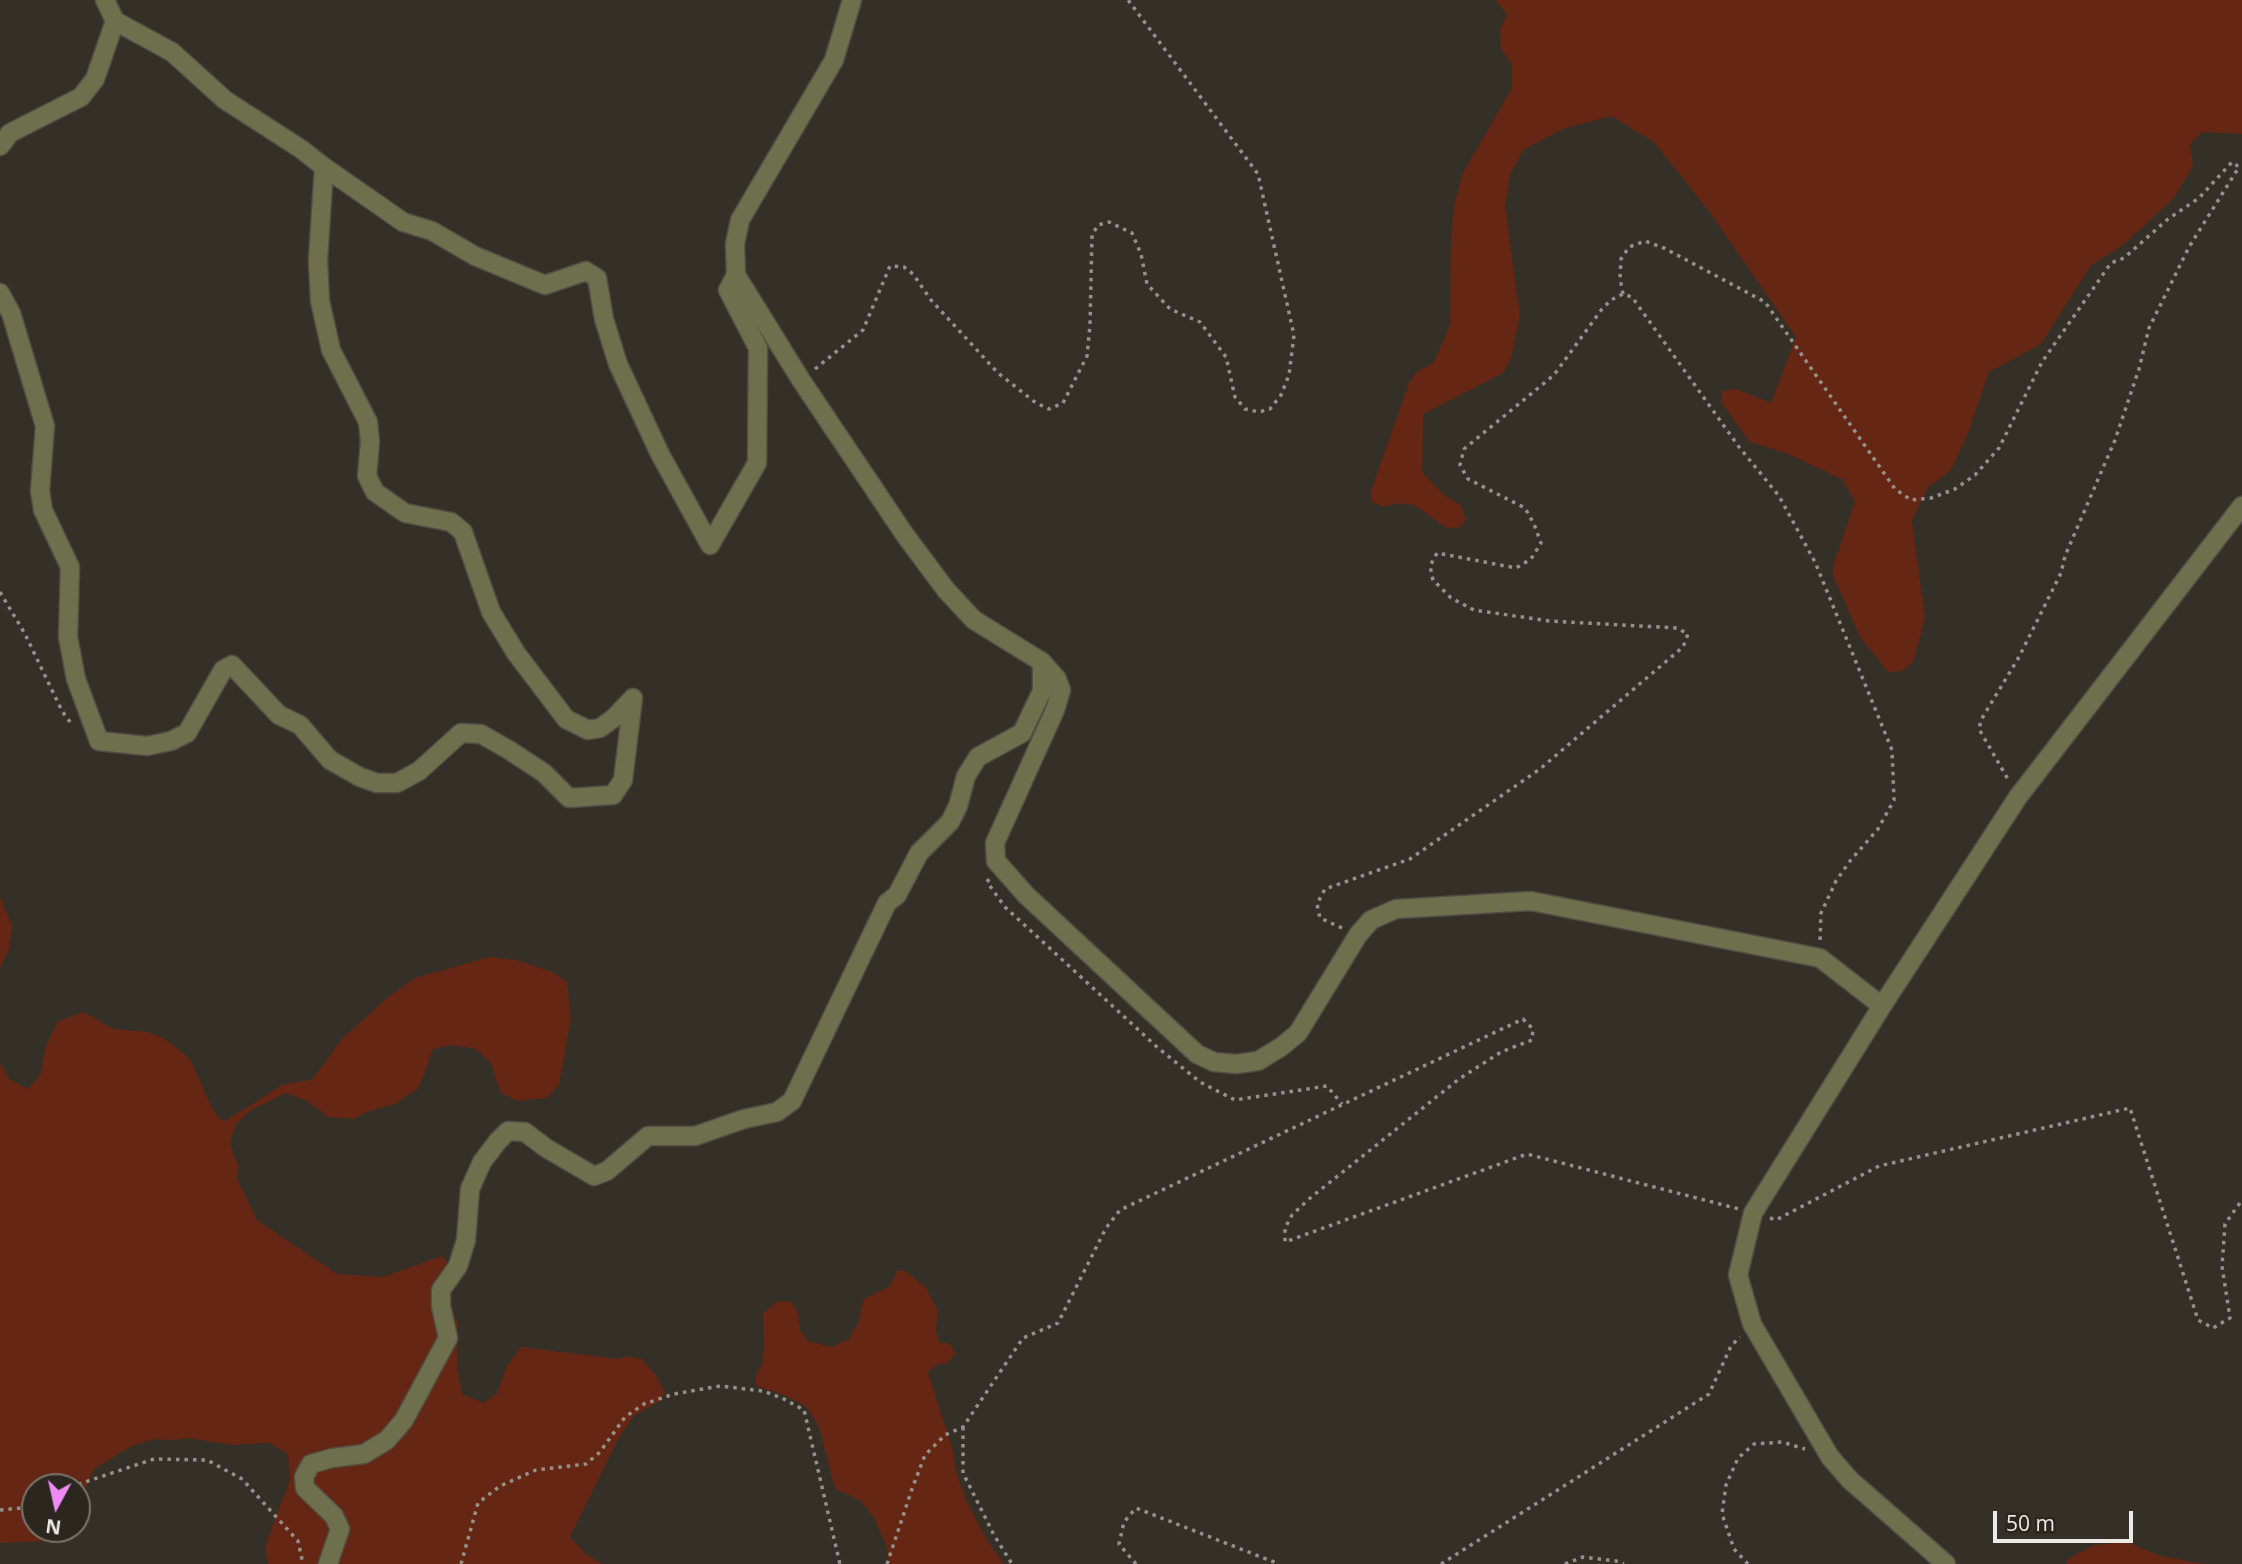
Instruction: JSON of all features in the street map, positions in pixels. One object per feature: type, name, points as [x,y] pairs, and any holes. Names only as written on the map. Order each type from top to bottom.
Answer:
[{"type":"street","points":[[105,0],[115,21],[172,52],[225,100],[301,149],[403,222],[432,231],[475,256],[545,285],[586,271],[597,278],[604,319],[618,364],[660,454],[710,545],[757,463],[758,348],[728,290],[736,275]]},
{"type":"street","points":[[852,0],[834,60],[740,220],[735,244],[736,275],[801,380],[905,535],[946,590],[974,620],[1042,662],[1057,680],[1061,690],[1055,710],[995,843],[996,861],[1026,895],[1180,1041],[1196,1054],[1214,1062],[1236,1064],[1258,1061],[1298,1033],[1358,935],[1371,920],[1396,909],[1531,901],[1820,958],[1882,1006]]},
{"type":"street","points":[[0,146],[10,133],[81,97],[95,79],[115,21]]},
{"type":"street","points":[[0,293],[11,313],[45,426],[40,491],[43,510],[70,567],[68,637],[76,678],[99,740],[147,746],[171,741],[187,733],[223,670],[232,665],[279,715],[300,725],[330,760],[377,783],[397,783],[419,771],[461,733],[481,734],[544,773],[569,798],[613,795],[623,780],[633,698],[600,728],[588,730],[566,719],[516,653],[491,612],[463,532],[451,522],[405,513],[375,492],[367,476],[370,442],[368,422],[331,350],[320,301],[318,260],[324,167]]},
{"type":"street","points":[[1946,1564],[1850,1480],[1830,1457],[1752,1324],[1738,1275],[1754,1213],[1882,1006],[2018,797],[2242,506]]},
{"type":"street","points":[[328,1564],[340,1529],[334,1516],[305,1488],[304,1477],[311,1464],[364,1454],[387,1440],[404,1420],[448,1338],[441,1306],[441,1290],[458,1266],[466,1240],[470,1189],[482,1162],[498,1141],[508,1131],[525,1132],[546,1148],[594,1176],[607,1171],[648,1136],[695,1136],[744,1119],[778,1112],[792,1101],[887,903],[897,895],[919,853],[950,822],[958,806],[966,776],[978,758],[1022,733],[1042,691],[1042,662]]},
{"type":"path","points":[[801,380],[863,330],[890,266],[904,267],[998,373],[1049,409],[1063,403],[1087,356],[1092,235],[1098,225],[1109,222],[1132,233],[1141,254],[1147,284],[1170,309],[1200,322],[1226,357],[1235,397],[1245,409],[1259,412],[1270,409],[1281,395],[1289,375],[1294,335],[1258,174],[1128,0]]},
{"type":"path","points":[[1623,294],[1619,278],[1621,259],[1629,247],[1645,241],[1664,248],[1765,302],[1895,489],[1911,500],[1931,498],[1955,489],[1975,475],[1999,448],[2042,362],[2111,263],[2124,258],[2168,219],[2199,198],[2232,162],[2239,167],[2189,247],[2149,328],[2139,369],[2115,440],[2065,556],[2061,573],[2019,657],[1980,720],[1979,729],[2018,797]]},
{"type":"path","points":[[1358,935],[1320,918],[1317,904],[1325,889],[1410,859],[1541,769],[1683,647],[1688,634],[1677,628],[1549,621],[1474,610],[1451,598],[1433,580],[1430,566],[1437,553],[1516,568],[1531,559],[1541,543],[1525,508],[1468,479],[1460,465],[1464,449],[1553,375],[1602,309],[1623,294],[1632,297],[1739,447],[1779,496],[1815,562],[1892,750],[1894,800],[1878,829],[1836,881],[1821,913],[1820,958]]},
{"type":"path","points":[[0,592],[25,635],[62,711],[84,741],[99,740]]},
{"type":"path","points":[[887,1564],[925,1455],[945,1435],[963,1427],[1024,1338],[1058,1323],[1106,1228],[1120,1210],[1523,1019],[1533,1029],[1532,1040],[1501,1052],[1459,1079],[1309,1199],[1292,1215],[1285,1228],[1285,1242],[1527,1154],[1776,1220],[1878,1166],[2130,1108],[2198,1320],[2213,1328],[2230,1318],[2222,1266],[2225,1224],[2242,1199]]},
{"type":"path","points":[[1441,1564],[1709,1394],[1731,1346],[1752,1324]]},
{"type":"path","points":[[461,1564],[478,1503],[500,1486],[537,1470],[586,1464],[600,1452],[625,1417],[643,1404],[674,1394],[720,1386],[763,1391],[804,1410],[840,1564]]},
{"type":"path","points":[[963,1427],[963,1473],[1012,1564]]},
{"type":"path","points":[[1748,1564],[1734,1549],[1722,1514],[1726,1485],[1738,1458],[1754,1444],[1782,1442],[1830,1457]]},
{"type":"path","points":[[91,1480],[154,1459],[207,1460],[242,1479],[298,1541],[303,1564]]},
{"type":"path","points":[[0,1510],[21,1508]]},
{"type":"path","points":[[1136,1564],[1119,1544],[1124,1522],[1136,1508],[1279,1564]]},
{"type":"path","points":[[1565,1564],[1583,1557],[1624,1564]]},
{"type":"shaded area","points":[[1496,0],[2242,0],[2242,134],[2203,132],[2190,144],[2193,166],[2173,199],[2122,246],[2091,265],[2041,344],[1989,372],[1969,431],[1951,470],[1927,488],[1912,521],[1925,619],[1913,662],[1903,671],[1888,672],[1860,637],[1833,575],[1834,563],[1855,502],[1843,480],[1788,454],[1750,442],[1721,402],[1722,391],[1736,389],[1771,403],[1796,337],[1708,210],[1654,142],[1611,116],[1563,129],[1523,150],[1510,175],[1505,206],[1520,316],[1511,358],[1503,373],[1423,414],[1422,472],[1442,493],[1461,506],[1466,519],[1461,527],[1447,528],[1414,505],[1398,503],[1383,507],[1371,501],[1371,491],[1409,383],[1417,372],[1434,362],[1450,325],[1454,205],[1463,173],[1512,88],[1512,64],[1501,49],[1500,30],[1507,14]]},
{"type":"shaded area","points":[[0,897],[12,926],[9,949],[0,968]]},
{"type":"shaded area","points":[[489,957],[516,960],[550,971],[567,981],[571,1018],[559,1085],[546,1098],[517,1101],[500,1092],[491,1063],[476,1049],[450,1045],[432,1050],[417,1089],[395,1104],[367,1112],[354,1119],[328,1117],[307,1101],[286,1093],[251,1110],[236,1124],[230,1143],[238,1166],[237,1179],[257,1220],[337,1274],[383,1277],[442,1256],[455,1273],[446,1296],[458,1322],[457,1366],[462,1394],[484,1403],[497,1393],[507,1366],[521,1347],[618,1359],[628,1356],[641,1359],[655,1374],[665,1392],[660,1401],[634,1416],[618,1439],[570,1537],[586,1554],[603,1564],[268,1564],[265,1546],[290,1480],[288,1454],[270,1443],[231,1445],[189,1438],[154,1439],[132,1446],[94,1469],[91,1476],[91,1473],[21,1473],[21,1542],[0,1543],[0,1063],[9,1079],[28,1089],[40,1076],[45,1049],[57,1022],[83,1012],[114,1029],[148,1032],[165,1039],[190,1059],[211,1106],[219,1118],[225,1121],[282,1085],[313,1079],[341,1040],[388,997],[415,978]]},
{"type":"shaded area","points":[[898,1270],[905,1271],[926,1288],[938,1311],[936,1330],[939,1342],[950,1344],[956,1354],[947,1363],[936,1365],[928,1372],[966,1500],[988,1542],[1004,1564],[889,1564],[886,1545],[874,1518],[861,1501],[835,1489],[819,1427],[807,1407],[784,1395],[756,1386],[756,1375],[762,1364],[764,1345],[763,1313],[778,1301],[792,1302],[798,1314],[800,1330],[808,1341],[832,1347],[849,1339],[858,1323],[863,1300],[890,1286]]},
{"type":"shaded area","points":[[2127,1542],[2161,1556],[2205,1564],[2066,1564],[2068,1559],[2094,1545]]}]
